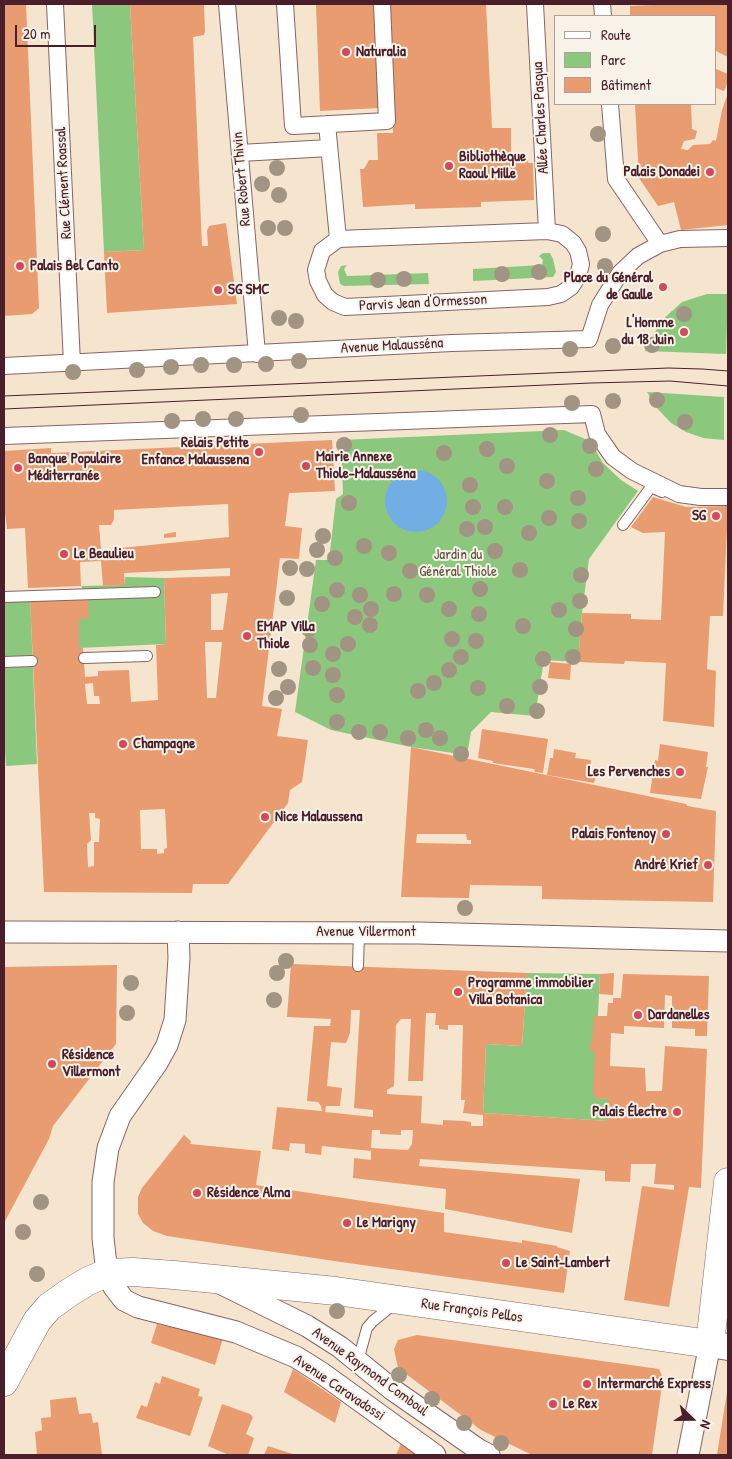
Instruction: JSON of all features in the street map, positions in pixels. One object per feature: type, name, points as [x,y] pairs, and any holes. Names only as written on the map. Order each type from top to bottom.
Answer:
[{"type":"main road","points":[[719,1346],[728,1182]]},
{"type":"main road","name":"Avenue Raymond Comboul","points":[[4,1382],[37,1322],[49,1308],[76,1288],[107,1273],[133,1272],[215,1280]]},
{"type":"main road","name":"Rue François Pellos","points":[[215,1280],[336,1291],[719,1346]]},
{"type":"street","name":"Rue Clément Roassal","points":[[55,4],[72,363]]},
{"type":"street","name":"Rue Robert Thivin","points":[[228,4],[257,354]]},
{"type":"street","points":[[285,4],[293,126],[387,121],[382,4]]},
{"type":"street","name":"Allée Charles Pasqua","points":[[535,4],[547,231]]},
{"type":"street","points":[[610,105],[616,179],[660,244]]},
{"type":"street","points":[[326,124],[338,239]]},
{"type":"street","points":[[240,153],[329,148]]},
{"type":"street","name":"Parvis Jean d'Ormesson","points":[[547,231],[562,234],[573,243],[578,251],[581,264],[578,276],[571,287],[561,294],[548,297],[345,307],[333,302],[325,295],[318,281],[316,270],[322,251],[338,239],[547,231]]},
{"type":"street","name":"Avenue Malausséna","points":[[4,366],[452,343],[589,339],[600,305],[620,273],[638,256],[660,244],[680,239],[728,238]]},
{"type":"street","points":[[4,436],[592,414],[597,434],[613,457],[632,471],[680,494],[701,497],[728,497]]},
{"type":"street","name":"Avenue Villermont","points":[[4,932],[360,932],[728,941]]},
{"type":"street","points":[[107,1273],[103,1238],[103,1182],[108,1148],[120,1116],[157,1063],[167,1045],[175,1020],[179,958],[178,932]]},
{"type":"street","name":"Avenue Caravadossi","points":[[107,1273],[114,1287],[124,1300],[138,1307],[236,1332],[296,1357],[330,1378],[435,1455]]},
{"type":"street","name":"Avenue Raymond Comboul","points":[[215,1280],[307,1326],[340,1347],[393,1390],[489,1455]]},
{"type":"street","points":[[688,1455],[719,1346]]},
{"type":"lane","points":[[623,525],[651,488],[679,498],[706,502],[728,502]]},
{"type":"lane","points":[[4,597],[155,592]]},
{"type":"lane","points":[[84,658],[148,656]]},
{"type":"lane","points":[[4,662],[32,661]]},
{"type":"lane","points":[[358,966],[360,932]]},
{"type":"lane","points":[[358,1361],[367,1328],[373,1320],[398,1301]]},
{"type":"green space","points":[[92,4],[130,4],[144,250],[104,252]]},
{"type":"green space","points":[[543,253],[550,253],[553,259],[556,272],[553,277],[473,281],[473,269],[542,265],[543,260],[539,256]]},
{"type":"green space","points":[[347,265],[344,269],[347,276],[428,273],[429,284],[344,286],[340,284],[338,272],[341,266]]},
{"type":"green space","points":[[707,294],[728,294],[726,354],[645,351],[661,321],[682,302]]},
{"type":"green space","points":[[647,392],[724,397],[724,440],[703,438],[686,432],[671,423],[656,407]]},
{"type":"green space","name":"Jardin du Général Thiole","points":[[564,430],[590,441],[603,463],[621,480],[638,491],[589,559],[578,662],[544,660],[535,716],[491,712],[471,732],[467,755],[411,747],[331,730],[295,712],[316,560],[329,560],[336,499],[343,494],[341,440]]},
{"type":"green space","points":[[125,577],[164,578],[166,644],[79,648],[79,619],[88,599],[81,586],[125,585]]},
{"type":"green space","points":[[30,596],[37,764],[6,766],[4,736],[4,597]]},
{"type":"green space","points":[[527,973],[600,974],[594,1097],[608,1099],[608,1121],[483,1113],[486,1044],[522,1046]]},
{"type":"water","points":[[416,470],[433,475],[438,479],[442,484],[447,501],[442,518],[438,523],[433,527],[416,532],[399,527],[394,523],[390,518],[385,501],[390,484],[394,479],[399,475]]},
{"type":"building","points":[[4,4],[26,4],[39,308],[32,314],[4,316]]},
{"type":"building","points":[[130,4],[204,4],[204,35],[193,37],[202,246],[208,246],[207,231],[209,226],[226,223],[237,304],[107,313],[104,252],[144,250]]},
{"type":"building","points":[[316,4],[376,4],[380,108],[320,111]]},
{"type":"building","points":[[387,4],[486,4],[492,128],[511,128],[511,154],[524,154],[527,157],[528,163],[533,163],[534,200],[481,202],[481,207],[415,209],[415,204],[363,207],[360,169],[364,169],[369,160],[378,160],[377,133],[393,133]]},
{"type":"building","points":[[728,4],[728,57],[717,52],[717,15],[630,15],[630,6]]},
{"type":"building","points":[[717,69],[728,74],[728,82],[724,91],[717,88]]},
{"type":"building","points":[[728,93],[728,225],[681,230],[674,202],[658,206],[639,178],[635,105],[691,105],[692,129],[697,131],[695,139],[684,141],[681,149],[688,150],[693,145],[710,144],[713,140],[716,141],[722,110]]},
{"type":"building","points":[[332,440],[335,491],[289,493],[285,526],[302,528],[299,559],[280,558],[262,706],[282,709],[277,736],[308,740],[302,782],[290,790],[288,803],[228,884],[193,884],[192,893],[44,892],[30,600],[77,597],[78,600],[88,599],[89,618],[79,619],[79,648],[83,648],[85,677],[98,676],[98,671],[129,670],[131,702],[158,700],[156,645],[166,644],[164,578],[230,576],[230,568],[124,573],[125,585],[103,586],[101,561],[80,562],[81,586],[28,588],[25,528],[7,529],[4,505],[4,451],[51,448],[51,453]],"holes":[[[228,504],[229,537],[101,550],[99,525],[111,525],[114,519],[114,510]],[[228,593],[223,630],[211,630],[211,594]],[[205,642],[222,642],[216,698],[207,698]],[[93,683],[94,696],[99,696],[100,704],[87,704],[85,684]],[[165,809],[167,848],[164,849],[164,853],[157,854],[157,849],[141,849],[140,810]],[[89,813],[95,813],[95,818],[100,819],[99,842],[94,842],[94,866],[88,867],[87,844],[91,840]]]},
{"type":"building","points":[[653,497],[686,507],[728,506],[723,616],[710,616],[707,669],[716,671],[714,727],[663,721],[666,663],[625,661],[624,664],[578,662],[582,613],[631,614],[631,619],[661,620],[665,532],[643,533],[631,527]]},
{"type":"building","points":[[176,532],[176,537],[164,538],[164,534]]},
{"type":"building","points":[[550,662],[571,664],[570,680],[548,678]]},
{"type":"building","points":[[482,729],[548,739],[543,773],[535,772],[534,769],[493,763],[493,761],[478,758]]},
{"type":"building","name":"Les Pervenches","points":[[660,744],[708,752],[706,767],[708,767],[701,799],[650,793],[655,760],[658,761]]},
{"type":"building","points":[[411,747],[716,811],[713,902],[542,899],[542,886],[470,885],[469,898],[401,897]],"holes":[[[417,834],[466,834],[467,840],[471,840],[471,844],[416,843]]]},
{"type":"building","points":[[554,749],[576,753],[575,758],[591,760],[590,770],[597,772],[594,783],[547,775],[550,758],[553,758]]},
{"type":"building","points":[[291,964],[527,973],[522,1046],[486,1044],[483,1113],[608,1121],[608,1099],[594,1098],[595,1052],[590,1050],[590,1043],[592,1042],[594,1016],[607,1016],[608,1003],[613,1003],[613,998],[621,998],[623,974],[709,976],[707,1036],[695,1036],[695,1029],[672,1028],[672,996],[665,995],[664,1028],[624,1026],[624,1034],[611,1033],[610,1066],[645,1068],[646,1091],[662,1091],[665,1046],[707,1049],[701,1188],[689,1187],[669,1307],[624,1300],[642,1186],[674,1190],[674,1185],[654,1184],[656,1164],[631,1164],[630,1182],[605,1181],[605,1171],[420,1159],[419,1166],[580,1179],[572,1233],[445,1209],[446,1189],[353,1178],[354,1158],[371,1160],[371,1151],[322,1146],[321,1155],[305,1153],[305,1144],[290,1143],[289,1151],[272,1149],[277,1107],[322,1111],[318,1102],[307,1101],[314,1026],[330,1026],[331,1019],[287,1017]],"holes":[[[351,1010],[360,1010],[354,1108],[373,1110],[373,1117],[325,1112],[326,1106],[340,1106],[342,1088],[327,1086],[331,1042],[346,1043],[350,1033]],[[426,1013],[436,1013],[435,1025],[439,1025],[439,1029],[448,1030],[448,1025],[463,1025],[461,1100],[465,1100],[463,1113],[483,1115],[483,1126],[471,1126],[471,1122],[464,1121],[443,1120],[443,1125],[421,1123],[422,1096],[387,1094],[387,1090],[394,1086],[396,1025],[401,1019],[411,1019],[408,1081],[423,1081]],[[372,1130],[380,1130],[380,1134],[401,1135],[401,1130],[413,1130],[412,1144],[408,1150],[371,1148]]]},
{"type":"building","name":"Résidence Villermont","points":[[117,965],[116,1044],[53,1126],[49,1139],[4,1223],[4,967]]},
{"type":"building","points":[[614,973],[613,995],[599,994],[600,974]]},
{"type":"building","points":[[184,1135],[191,1141],[190,1144],[261,1151],[256,1185],[444,1213],[444,1232],[522,1243],[522,1240],[557,1246],[570,1251],[564,1293],[167,1236],[153,1231],[143,1223],[138,1214],[138,1197],[142,1188]]},
{"type":"building","points":[[157,1324],[223,1338],[215,1365],[151,1343]]},
{"type":"building","name":"Le Rex","points":[[417,1335],[659,1369],[663,1378],[652,1455],[532,1455],[481,1430],[398,1368],[394,1349],[398,1340]]},
{"type":"building","points":[[293,1369],[341,1402],[335,1423],[284,1392]]},
{"type":"building","points":[[162,1376],[200,1389],[198,1396],[203,1397],[190,1436],[136,1418],[141,1405],[147,1407],[155,1382],[160,1384]]},
{"type":"building","points":[[727,1392],[728,1455],[717,1455]]},
{"type":"building","points":[[76,1397],[79,1414],[91,1413],[93,1423],[98,1422],[102,1455],[37,1455],[35,1432],[42,1430],[41,1418],[51,1417],[50,1400]]},
{"type":"building","points":[[222,1404],[250,1414],[253,1417],[246,1434],[254,1438],[248,1455],[229,1455],[208,1446]]},
{"type":"building","points":[[401,1443],[418,1455],[396,1455]]},
{"type":"building","points":[[268,1446],[296,1455],[264,1455]]},
{"type":"tram line","points":[[4,396],[668,368],[728,371]]},
{"type":"tram line","points":[[4,409],[591,383],[670,381],[728,386]]},
{"type":"place","name":"Naturalia","points":[[346,52]]},
{"type":"place","name":"Bibliothèque Raoul Mille","points":[[449,166]]},
{"type":"place","name":"Palais Donadei","points":[[710,172]]},
{"type":"place","name":"Palais Bel Canto","points":[[20,266]]},
{"type":"place","name":"Place du Général de Gaulle","points":[[663,287]]},
{"type":"place","name":"SG SMC","points":[[218,290]]},
{"type":"place","name":"L'Homme du 18 Juin","points":[[684,332]]},
{"type":"place","name":"Relais Petite Enfance Malaussena","points":[[259,452]]},
{"type":"place","name":"Mairie Annexe Thiole-Malausséna","points":[[306,466]]},
{"type":"place","name":"Banque Populaire Méditerranée","points":[[18,468]]},
{"type":"place","name":"SG","points":[[716,516]]},
{"type":"place","name":"Le Beaulieu","points":[[64,554]]},
{"type":"place","name":"EMAP Villa Thiole","points":[[247,636]]},
{"type":"place","name":"Champagne","points":[[123,744]]},
{"type":"place","name":"Les Pervenches","points":[[680,772]]},
{"type":"place","name":"Nice Malaussena","points":[[265,817]]},
{"type":"place","name":"Palais Fontenoy","points":[[666,834]]},
{"type":"place","name":"André Krief","points":[[708,865]]},
{"type":"place","name":"Programme immobilier Villa Botanica","points":[[458,992]]},
{"type":"place","name":"Dardanelles","points":[[638,1015]]},
{"type":"place","name":"Résidence Villermont","points":[[52,1064]]},
{"type":"place","name":"Palais Électre","points":[[677,1112]]},
{"type":"place","name":"Résidence Alma","points":[[197,1193]]},
{"type":"place","name":"Le Marigny","points":[[347,1223]]},
{"type":"place","name":"Le Saint-Lambert","points":[[506,1263]]},
{"type":"place","name":"Intermarché Express","points":[[587,1384]]},
{"type":"place","name":"Le Rex","points":[[553,1404]]}]
